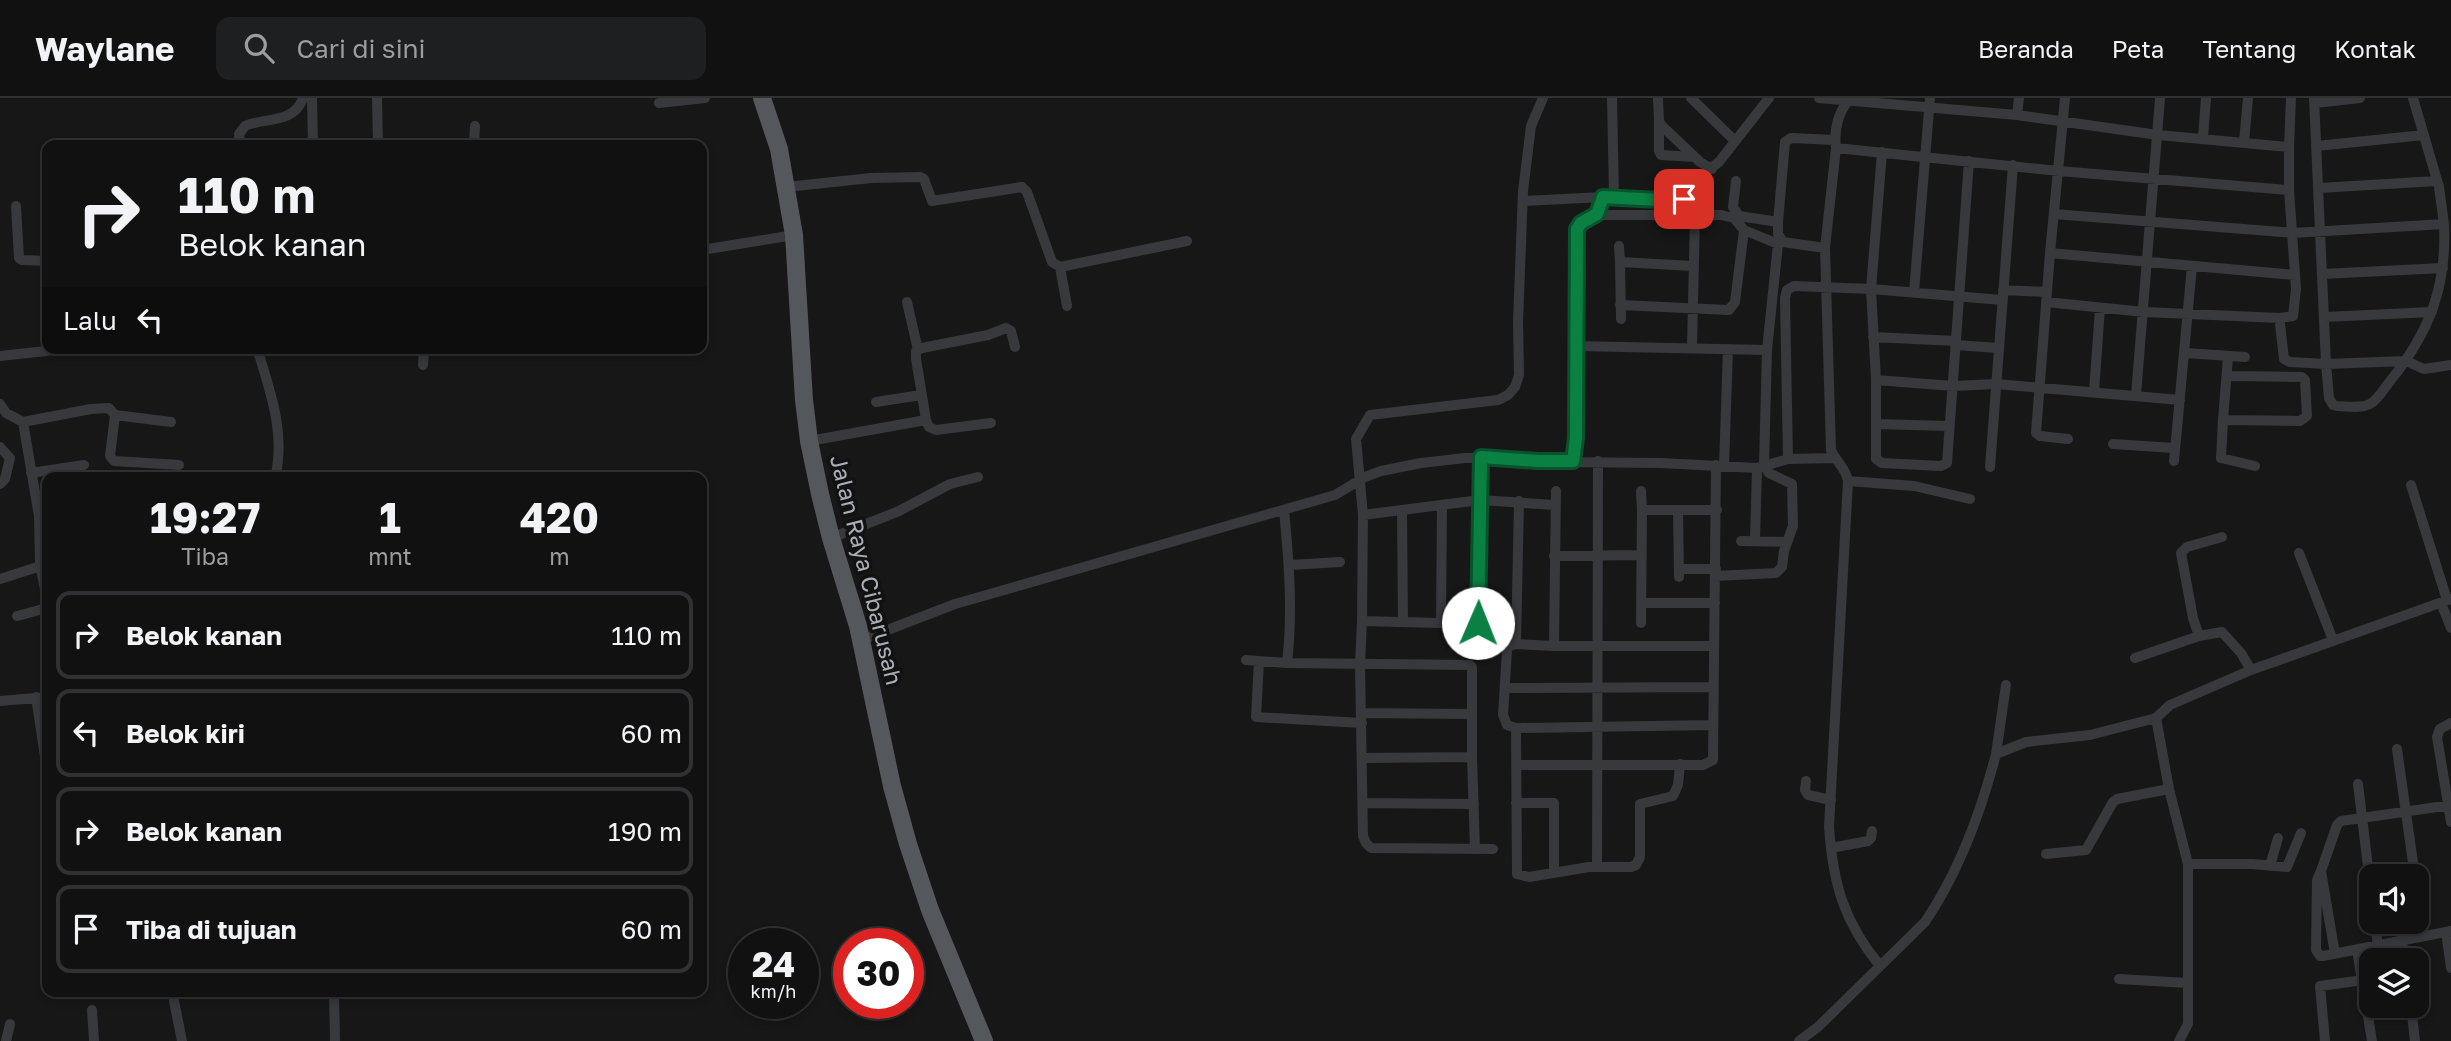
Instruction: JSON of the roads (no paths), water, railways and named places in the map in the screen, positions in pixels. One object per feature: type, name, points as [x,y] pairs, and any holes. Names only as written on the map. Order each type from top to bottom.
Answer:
[{"type":"main road","name":"Jalan Raya Cibarusah","points":[[760,98],[774,131],[786,187],[793,236],[809,441],[831,538],[858,633],[892,786],[908,844],[930,910],[982,1041]]},
{"type":"main road","name":"Jalan Raya Cibarusah","points":[[760,98],[776,150],[793,236],[806,442],[827,539],[850,603]]},
{"type":"street","points":[[240,140],[239,134],[245,126],[292,114],[300,107],[303,98]]},
{"type":"street","points":[[312,98],[313,140]]},
{"type":"street","points":[[377,98],[378,140]]},
{"type":"street","points":[[659,103],[705,98]]},
{"type":"street","points":[[1493,849],[1371,848],[1363,836],[1360,665],[1363,515],[1356,439],[1370,415],[1498,400],[1508,396],[1515,387],[1519,375],[1518,323],[1523,201],[1531,126],[1543,98]]},
{"type":"street","points":[[1597,215],[1608,197],[1612,98]]},
{"type":"street","points":[[1658,98],[1661,155],[1695,158]]},
{"type":"street","points":[[1691,98],[1734,140]]},
{"type":"street","points":[[1819,98],[1929,103],[2158,135],[2288,146]]},
{"type":"street","points":[[1973,111],[1974,98]]},
{"type":"street","points":[[2018,115],[2019,98]]},
{"type":"street","points":[[2065,98],[2046,297],[2037,435],[2068,439]]},
{"type":"street","points":[[2137,395],[2160,98]]},
{"type":"street","points":[[2203,138],[2206,98]]},
{"type":"street","points":[[2244,142],[2248,98]]},
{"type":"street","points":[[1788,459],[1785,293],[1794,286],[1959,296],[2046,297],[2100,308],[2144,312],[2289,318],[2294,314],[2295,275],[2288,146],[2291,98]]},
{"type":"street","points":[[2360,98],[2315,100],[2329,398],[2333,405],[2361,407],[2375,400],[2406,361],[2432,312],[2443,268],[2442,184],[2413,98]]},
{"type":"street","points":[[1523,201],[1608,197],[1678,201],[1688,196],[1702,175],[1712,169],[1762,100]]},
{"type":"street","points":[[1847,101],[1839,116],[1825,248],[1830,441],[1834,458],[1844,468],[1848,481],[1835,684],[1831,848],[1843,907],[1866,949],[1880,967]]},
{"type":"street","points":[[1914,292],[1929,103]]},
{"type":"street","points":[[1659,121],[1695,158],[1712,169]]},
{"type":"street","points":[[474,140],[475,126]]},
{"type":"street","points":[[2317,146],[2424,135]]},
{"type":"street","points":[[1825,248],[1783,242],[1778,234],[1785,142],[1791,138],[1882,152],[2059,171],[2289,190]]},
{"type":"street","points":[[1882,152],[1871,289],[1876,380],[1876,458],[1879,463],[1941,466],[1947,463],[1969,161]]},
{"type":"street","points":[[1990,467],[2013,165]]},
{"type":"street","points":[[786,187],[871,178],[920,177],[924,181],[930,201],[1022,187],[1027,192],[1052,262],[1060,267],[1186,242]]},
{"type":"street","points":[[1735,180],[1733,207],[1736,214],[1777,222]]},
{"type":"street","points":[[2319,188],[2442,184]]},
{"type":"street","points":[[16,206],[20,259],[42,261]]},
{"type":"street","points":[[2054,214],[2293,233],[2444,224]]},
{"type":"street","points":[[1573,461],[1576,438],[1576,233],[1581,223],[1597,215],[1730,216],[1739,222],[1744,230],[1776,242],[1779,247],[1767,350],[1755,541]]},
{"type":"street","points":[[1692,347],[1695,215]]},
{"type":"street","points":[[1620,305],[1724,310],[1733,306],[1744,230]]},
{"type":"street","points":[[707,249],[793,236]]},
{"type":"street","points":[[1619,246],[1620,319]]},
{"type":"street","points":[[2050,253],[2295,275]]},
{"type":"street","points":[[1620,262],[1693,266]]},
{"type":"street","points":[[2175,461],[2174,448],[2186,354],[2192,266]]},
{"type":"street","points":[[1060,267],[1067,306]]},
{"type":"street","points":[[2322,274],[2443,268]]},
{"type":"street","points":[[907,303],[918,350],[916,359],[921,395],[929,427],[936,430],[991,423]]},
{"type":"street","points":[[2094,392],[2100,308]]},
{"type":"street","points":[[2324,317],[2432,312]]},
{"type":"street","points":[[2280,324],[2284,359],[2290,362],[2326,365],[2406,361],[2424,369],[2451,365]]},
{"type":"street","points":[[918,350],[988,335],[1006,328],[1011,331],[1015,347]]},
{"type":"street","points":[[1873,337],[1998,348]]},
{"type":"street","points":[[1575,346],[1767,350]]},
{"type":"street","points":[[1516,765],[1703,765],[1713,760],[1717,510],[1728,349]]},
{"type":"street","points":[[0,356],[42,351]]},
{"type":"street","points":[[259,354],[278,423],[280,455],[276,472]]},
{"type":"street","points":[[423,365],[424,354]]},
{"type":"street","points":[[2186,354],[2245,357]]},
{"type":"street","points":[[2228,357],[2221,458],[2255,466]]},
{"type":"street","points":[[2223,420],[2300,421],[2307,416],[2305,380],[2302,377],[2228,376]]},
{"type":"street","points":[[1876,380],[1953,386],[1996,384],[2180,400]]},
{"type":"street","points":[[876,402],[921,395]]},
{"type":"street","points":[[0,404],[6,413],[23,422],[103,407],[115,415],[171,422]]},
{"type":"street","points":[[115,415],[112,459],[179,465]]},
{"type":"street","points":[[809,441],[926,420]]},
{"type":"street","points":[[23,422],[31,473],[42,512]]},
{"type":"street","points":[[1876,424],[1949,426]]},
{"type":"street","points":[[2113,444],[2174,448]]},
{"type":"street","points":[[0,447],[10,458],[5,479],[0,484]]},
{"type":"street","points":[[1359,471],[1381,471],[1421,463],[1481,457],[1720,466],[1760,466],[1788,459],[1834,458]]},
{"type":"street","points":[[1478,623],[1481,457]]},
{"type":"street","points":[[1597,866],[1598,461]]},
{"type":"street","points":[[31,473],[84,465]]},
{"type":"street","points":[[1678,510],[1679,573],[1776,573],[1782,567],[1793,526],[1793,486],[1790,481],[1760,466]]},
{"type":"street","points":[[858,633],[1342,492],[1359,471]]},
{"type":"street","points":[[831,538],[898,511],[950,484],[978,477]]},
{"type":"street","points":[[1848,481],[1914,486],[1970,499]]},
{"type":"street","points":[[2411,485],[2446,601],[2451,628]]},
{"type":"street","points":[[1554,646],[1556,491]]},
{"type":"street","points":[[1641,623],[1642,491]]},
{"type":"street","points":[[1363,515],[1480,500],[1554,505]]},
{"type":"street","points":[[1516,644],[1519,501]]},
{"type":"street","points":[[1441,622],[1442,506]]},
{"type":"street","points":[[1284,510],[1292,615],[1287,663]]},
{"type":"street","points":[[1402,510],[1403,622]]},
{"type":"street","points":[[1642,510],[1717,510]]},
{"type":"street","points":[[2199,636],[2181,553],[2187,547],[2222,537]]},
{"type":"street","points":[[1741,541],[1787,542]]},
{"type":"street","points":[[2299,553],[2333,640]]},
{"type":"street","points":[[1554,556],[1641,555]]},
{"type":"street","points":[[1290,565],[1340,562]]},
{"type":"street","points":[[0,579],[42,566]]},
{"type":"street","points":[[1996,754],[2026,742],[2090,735],[2156,718],[2170,705],[2251,670],[2446,601]]},
{"type":"street","points":[[1641,603],[1715,603]]},
{"type":"street","points":[[17,616],[42,609]]},
{"type":"street","points":[[1362,621],[1516,625]]},
{"type":"street","points":[[2135,658],[2217,632],[2225,634],[2251,670]]},
{"type":"street","points":[[1713,725],[1516,728],[1510,727],[1504,721],[1507,650],[1511,645],[1714,646]]},
{"type":"street","points":[[1246,660],[1360,665],[1470,665],[1475,849]]},
{"type":"street","points":[[1259,661],[1256,717],[1362,718],[1471,714]]},
{"type":"street","points":[[1799,1041],[1818,1027],[1926,922],[1938,904],[1960,858],[1996,754],[2006,685]]},
{"type":"street","points":[[1505,688],[1713,687]]},
{"type":"street","points":[[0,701],[42,697]]},
{"type":"street","points":[[2156,718],[2169,789],[2188,864],[2188,1024],[2179,1041]]},
{"type":"street","points":[[2451,723],[2440,729],[2437,737],[2451,822]]},
{"type":"street","points":[[1516,728],[1517,874],[1530,877],[1597,866],[1631,867],[1638,864],[1640,804],[1673,796],[1678,785],[1680,764]]},
{"type":"street","points":[[2397,749],[2413,864]]},
{"type":"street","points":[[1363,758],[1472,757]]},
{"type":"street","points":[[1806,781],[1805,790],[1808,795],[1831,800]]},
{"type":"street","points":[[2358,784],[2368,864]]},
{"type":"street","points":[[2046,854],[2086,850],[2117,799],[2169,789]]},
{"type":"street","points":[[1363,803],[1474,804]]},
{"type":"street","points":[[1516,803],[1554,803],[1555,873]]},
{"type":"street","points":[[2450,806],[2339,823],[2317,880],[2316,950],[2320,956],[2335,954],[2449,932],[2451,968]]},
{"type":"street","points":[[1831,848],[1868,841],[1872,831]]},
{"type":"street","points":[[2188,864],[2288,865],[2301,833]]},
{"type":"street","points":[[2270,866],[2278,838]]},
{"type":"street","points":[[2320,871],[2335,954]]},
{"type":"street","points":[[2376,934],[2378,946]]},
{"type":"street","points":[[2402,940],[2403,948]]},
{"type":"street","points":[[2357,950],[2359,960]]},
{"type":"street","points":[[2119,979],[2187,983]]},
{"type":"street","points":[[2325,1041],[2320,986],[2359,980]]},
{"type":"street","points":[[173,997],[182,1041]]},
{"type":"street","points":[[334,997],[335,1041]]},
{"type":"street","points":[[92,1010],[94,1041]]},
{"type":"street","points":[[2369,1018],[2372,1041]]},
{"type":"street","points":[[2412,1018],[2415,1041]]},
{"type":"street","points":[[6,1041],[10,1024]]}]
